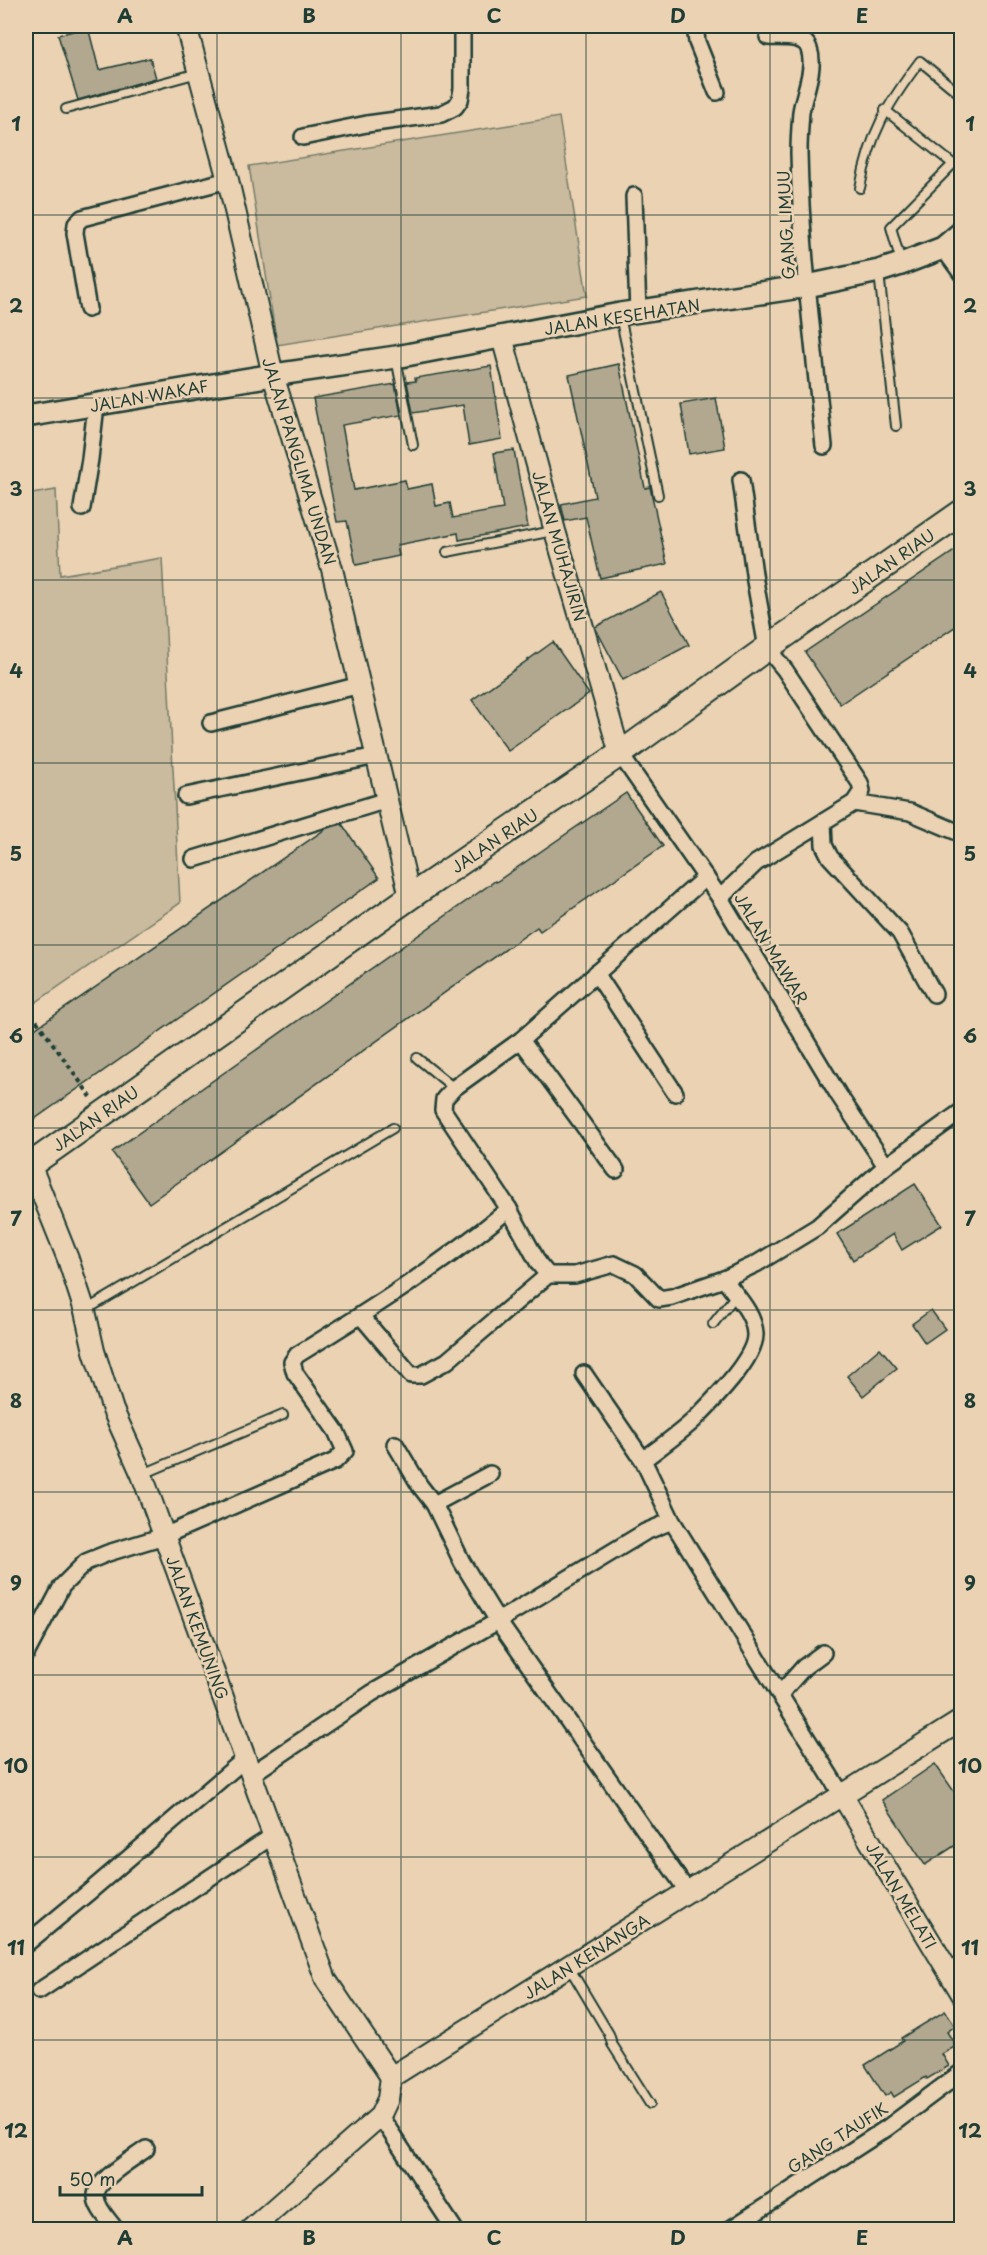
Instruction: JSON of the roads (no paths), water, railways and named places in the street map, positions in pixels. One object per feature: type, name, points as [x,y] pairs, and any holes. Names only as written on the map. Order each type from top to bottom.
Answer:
[{"type":"main road","name":"JALAN KESEHATAN","points":[[273,375],[396,357],[629,313],[807,286],[879,271],[901,264],[942,248],[962,232]]},
{"type":"main road","name":"JALAN WAKAF","points":[[26,416],[273,375]]},
{"type":"main road","name":"JALAN RIAU","points":[[28,1166],[410,897],[620,754],[962,512]]},
{"type":"street","name":"JALAN PANGLIMA UNDAN","points":[[186,26],[228,180],[273,375],[332,569],[410,897]]},
{"type":"street","points":[[303,137],[367,124],[441,114],[455,107],[460,100],[462,89],[462,26]]},
{"type":"street","points":[[695,26],[697,42],[717,92]]},
{"type":"street","name":"GANG LIMUU","points":[[768,37],[803,40],[810,51],[810,70],[801,112],[800,208],[824,446]]},
{"type":"street","points":[[88,309],[75,233],[76,224],[82,218],[228,180]]},
{"type":"street","points":[[629,313],[634,196]]},
{"type":"street","points":[[942,248],[962,274]]},
{"type":"street","name":"JALAN MUHAJIRIN","points":[[502,337],[555,531],[620,754]]},
{"type":"street","points":[[82,508],[96,405]]},
{"type":"street","points":[[720,898],[756,863],[854,803],[862,791],[860,783],[785,670],[767,648],[741,480]]},
{"type":"street","points":[[211,723],[360,685]]},
{"type":"street","name":"JALAN MAWAR","points":[[620,754],[720,898],[838,1094],[886,1166]]},
{"type":"street","points":[[186,796],[376,756]]},
{"type":"street","points":[[194,859],[387,800]]},
{"type":"street","points":[[854,803],[910,812],[962,834]]},
{"type":"street","points":[[823,822],[824,845],[830,857],[900,933],[934,994]]},
{"type":"street","points":[[548,1275],[539,1264],[509,1209],[443,1110],[444,1100],[454,1088],[521,1040],[706,877]]},
{"type":"street","points":[[596,973],[675,1093]]},
{"type":"street","points":[[521,1040],[616,1170]]},
{"type":"street","points":[[361,1316],[411,1375],[422,1375],[447,1361],[548,1275],[575,1275],[614,1264],[635,1274],[659,1299],[724,1279],[756,1264],[817,1227],[886,1166],[962,1111]]},
{"type":"street","name":"JALAN KEMUNING","points":[[28,1166],[68,1258],[113,1410],[142,1475],[326,1980],[391,2077]]},
{"type":"street","points":[[26,1654],[62,1586],[86,1562],[164,1536],[342,1456],[345,1451],[336,1431],[295,1373],[292,1362],[297,1355],[361,1316],[489,1226],[509,1209]]},
{"type":"street","points":[[643,1460],[693,1420],[748,1356],[756,1336],[752,1317],[724,1279]]},
{"type":"street","points":[[584,1374],[643,1460],[672,1521],[842,1795]]},
{"type":"street","points":[[395,1444],[420,1486],[434,1504],[462,1562],[498,1622],[688,1892]]},
{"type":"street","points":[[434,1504],[490,1474]]},
{"type":"street","points":[[26,1944],[249,1766],[498,1622],[645,1532],[672,1521]]},
{"type":"street","points":[[780,1694],[804,1667],[822,1653]]},
{"type":"street","name":"JALAN KENANGA","points":[[391,2077],[962,1720]]},
{"type":"street","name":"JALAN MELATI","points":[[842,1795],[962,1994]]},
{"type":"street","points":[[39,1991],[274,1835]]},
{"type":"street","name":"GANG TAUFIK","points":[[729,2229],[887,2127],[962,2072]]},
{"type":"street","points":[[254,2228],[380,2116],[388,2099],[391,2077]]},
{"type":"street","points":[[380,2116],[455,2229]]},
{"type":"street","points":[[116,2229],[99,2208],[96,2191],[107,2177],[146,2149]]},
{"type":"lane","points":[[861,188],[865,160],[873,134],[885,110],[920,61],[960,94]]},
{"type":"lane","points":[[66,109],[199,73]]},
{"type":"lane","points":[[885,110],[953,164],[891,227],[901,264]]},
{"type":"lane","points":[[879,271],[896,426]]},
{"type":"lane","points":[[629,313],[658,495]]},
{"type":"lane","points":[[396,357],[413,445]]},
{"type":"lane","points":[[447,552],[555,531]]},
{"type":"lane","points":[[417,1058],[454,1088]]},
{"type":"lane","points":[[85,1311],[393,1128]]},
{"type":"lane","points":[[713,1324],[736,1295]]},
{"type":"lane","points":[[142,1475],[283,1415]]},
{"type":"lane","points":[[569,1967],[609,2034],[612,2044],[650,2104]]}]
